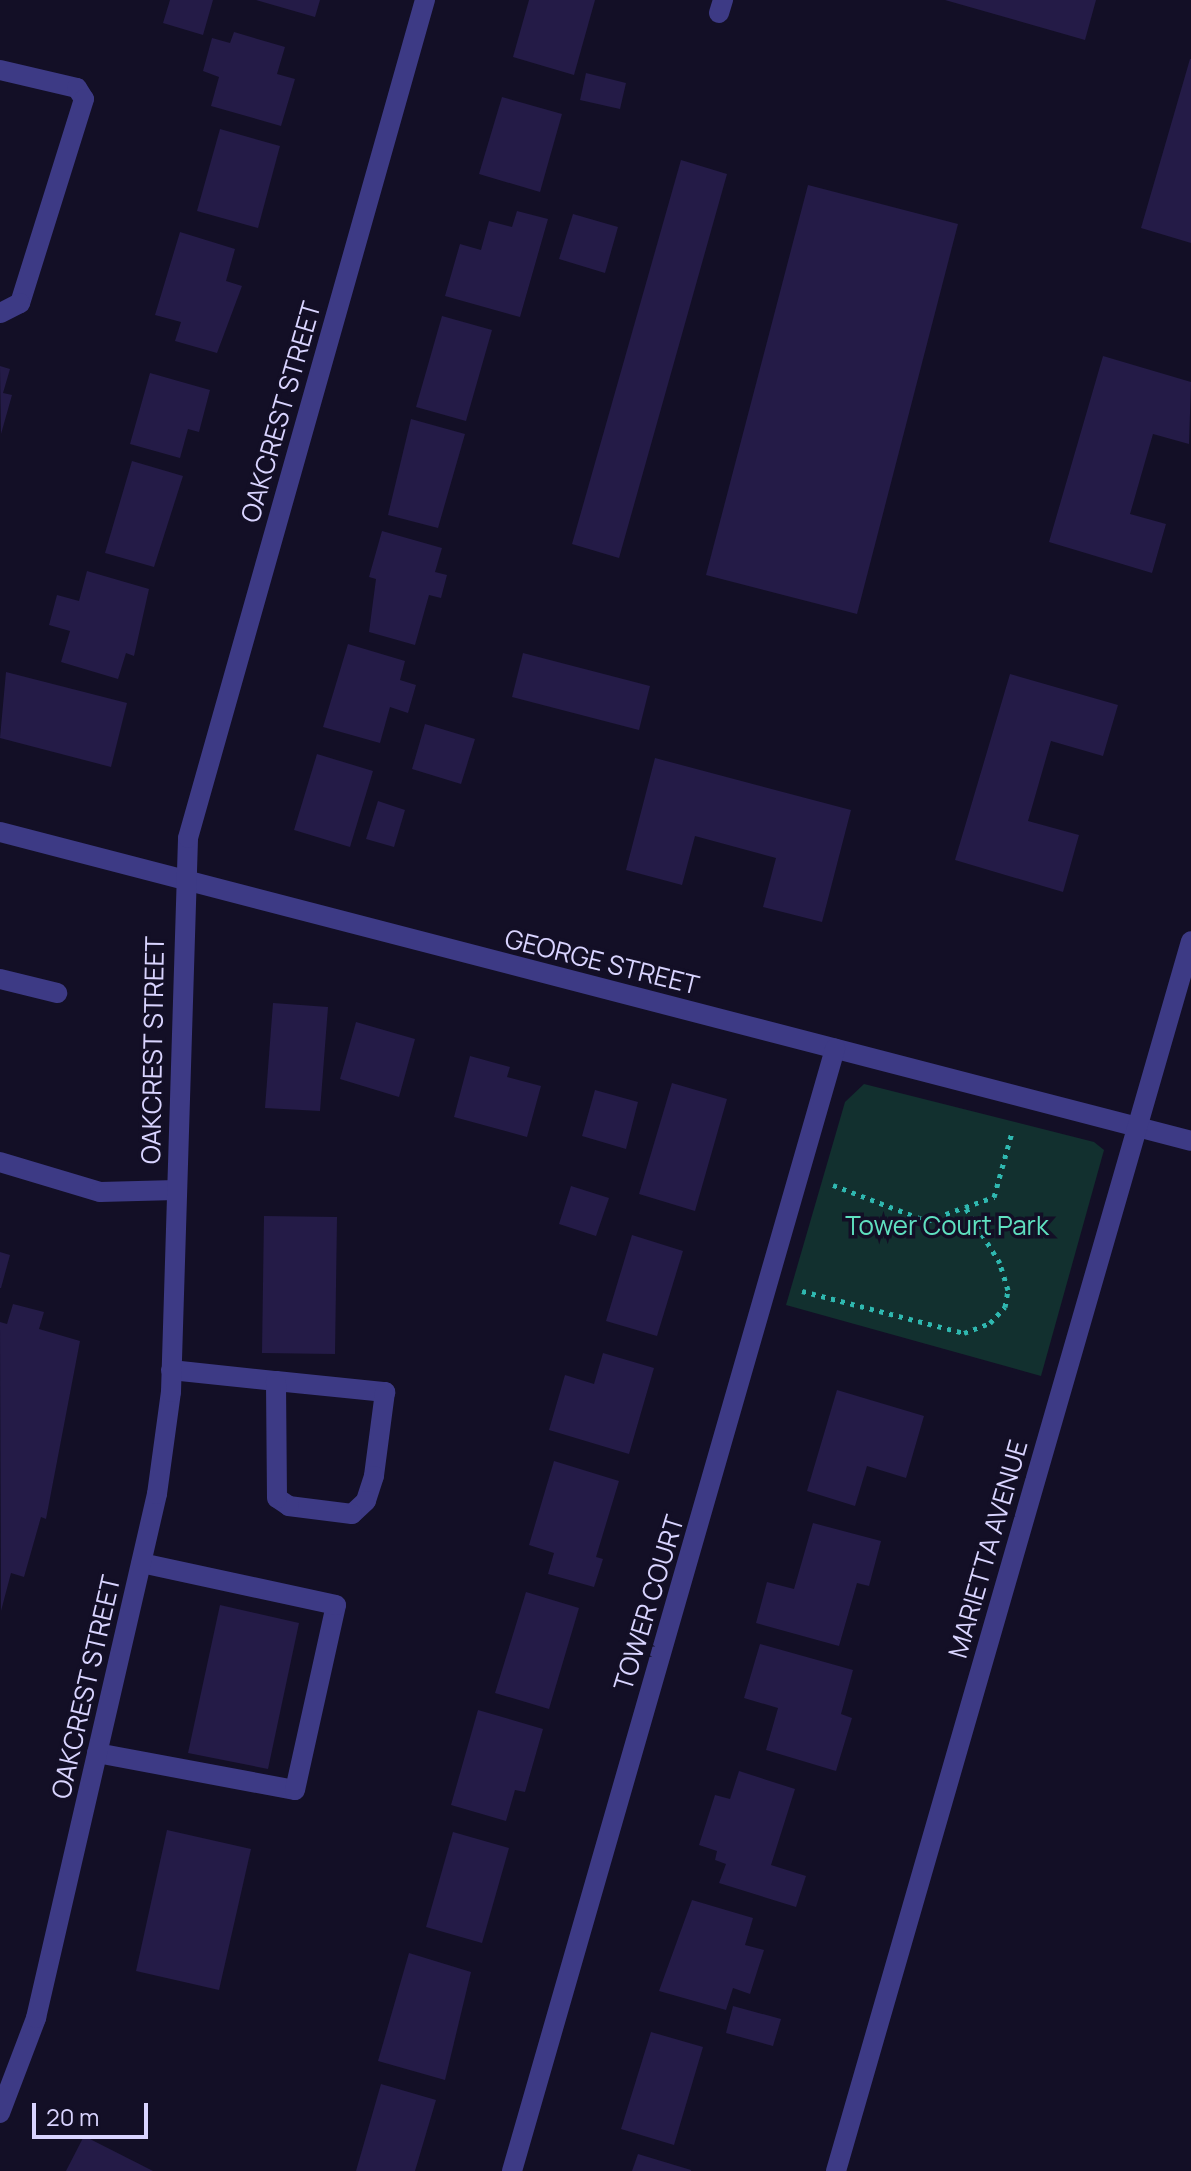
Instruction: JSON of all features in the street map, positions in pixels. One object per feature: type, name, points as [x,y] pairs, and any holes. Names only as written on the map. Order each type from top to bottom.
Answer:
[{"type":"street","name":"OAKCREST STREET","points":[[0,2113],[36,2018],[157,1494],[171,1370],[185,880],[190,832],[425,0]]},
{"type":"street","points":[[0,70],[77,88],[84,99],[20,303],[0,313]]},
{"type":"street","name":"GEORGE STREET","points":[[0,832],[1191,1141]]},
{"type":"street","name":"MARIETTA AVENUE","points":[[836,2171],[1191,941]]},
{"type":"street","points":[[0,979],[57,993]]},
{"type":"street","name":"TOWER COURT","points":[[512,2171],[835,1049]]},
{"type":"street","points":[[0,1162],[100,1192],[176,1190]]},
{"type":"street","points":[[171,1370],[385,1392],[374,1476],[366,1501],[352,1514],[289,1506],[277,1498],[276,1381]]},
{"type":"street","points":[[97,1753],[295,1790],[299,1774],[336,1605],[141,1563]]},
{"type":"path","points":[[833,1185],[927,1221],[994,1197],[1012,1132]]},
{"type":"path","points":[[802,1291],[964,1333],[978,1330],[1005,1307],[1008,1290],[1000,1263],[965,1207]]},
{"type":"green space","name":"Tower Court Park","points":[[864,1084],[1094,1142],[1104,1150],[1041,1376],[786,1305],[845,1102]]},
{"type":"building","points":[[170,0],[213,0],[203,35],[163,23]]},
{"type":"building","points":[[256,0],[320,0],[315,17]]},
{"type":"building","points":[[529,0],[595,0],[574,75],[513,57]]},
{"type":"building","points":[[945,0],[1096,0],[1085,40]]},
{"type":"building","points":[[234,32],[285,47],[277,74],[295,79],[281,126],[211,106],[219,77],[203,71],[212,38],[230,43]]},
{"type":"building","points":[[1191,59],[1191,243],[1141,228]]},
{"type":"building","points":[[586,73],[626,83],[620,109],[580,100]]},
{"type":"building","points":[[502,97],[562,114],[540,192],[479,174]]},
{"type":"building","points":[[220,129],[280,146],[258,228],[197,211]]},
{"type":"building","points":[[681,160],[727,174],[619,558],[572,544]]},
{"type":"building","points":[[808,185],[958,224],[857,614],[706,575]]},
{"type":"building","points":[[517,211],[548,219],[520,317],[445,296],[460,244],[481,250],[489,221],[512,227]]},
{"type":"building","points":[[573,214],[618,227],[605,273],[559,259]]},
{"type":"building","points":[[180,232],[235,249],[226,281],[242,286],[217,353],[175,341],[181,322],[155,315]]},
{"type":"building","points":[[442,316],[492,330],[466,421],[416,407]]},
{"type":"building","points":[[1103,356],[1191,382],[1189,444],[1153,434],[1130,514],[1166,524],[1152,573],[1049,542]]},
{"type":"building","points":[[0,366],[10,369],[3,393],[12,395],[1,434]]},
{"type":"building","points":[[150,373],[210,390],[199,432],[188,429],[180,458],[130,444]]},
{"type":"building","points":[[411,419],[465,434],[438,528],[388,515]]},
{"type":"building","points":[[132,461],[183,476],[154,567],[105,553]]},
{"type":"building","points":[[382,531],[442,548],[435,572],[447,575],[441,598],[429,595],[415,645],[369,632],[376,579],[369,577]]},
{"type":"building","points":[[87,571],[149,589],[134,656],[126,653],[118,679],[61,662],[70,631],[49,625],[57,595],[79,601]]},
{"type":"building","points":[[348,644],[405,661],[400,680],[416,685],[408,713],[390,707],[380,743],[323,727]]},
{"type":"building","points":[[523,653],[650,686],[639,730],[512,697]]},
{"type":"building","points":[[6,672],[127,703],[111,767],[0,738]]},
{"type":"building","points":[[1010,674],[1118,705],[1103,756],[1051,741],[1028,821],[1079,835],[1063,892],[955,860]]},
{"type":"building","points":[[425,724],[475,739],[461,784],[412,769]]},
{"type":"building","points":[[317,754],[373,771],[350,847],[294,830]]},
{"type":"building","points":[[655,758],[851,810],[822,922],[763,907],[776,858],[695,836],[682,885],[626,870]]},
{"type":"building","points":[[378,801],[405,810],[394,847],[366,839]]},
{"type":"building","points":[[273,1003],[328,1007],[320,1111],[265,1108]]},
{"type":"building","points":[[356,1022],[415,1039],[399,1097],[340,1079]]},
{"type":"building","points":[[470,1056],[510,1067],[507,1077],[541,1086],[527,1137],[454,1117]]},
{"type":"building","points":[[672,1083],[727,1099],[695,1211],[639,1194]]},
{"type":"building","points":[[595,1090],[638,1102],[626,1149],[582,1136]]},
{"type":"building","points":[[571,1186],[609,1198],[596,1236],[559,1224]]},
{"type":"building","points":[[264,1216],[337,1217],[335,1354],[262,1353]]},
{"type":"building","points":[[632,1235],[683,1251],[657,1336],[606,1321]]},
{"type":"building","points":[[0,1252],[10,1255],[1,1288],[0,1288]]},
{"type":"building","points":[[13,1304],[44,1312],[39,1329],[80,1341],[46,1519],[41,1517],[24,1577],[11,1573],[1,1611],[0,1322],[7,1324]]},
{"type":"building","points":[[603,1353],[654,1368],[629,1454],[549,1430],[565,1375],[594,1384]]},
{"type":"building","points":[[837,1390],[924,1416],[906,1478],[867,1466],[855,1506],[807,1491]]},
{"type":"building","points":[[554,1461],[619,1481],[596,1557],[603,1559],[594,1587],[548,1574],[554,1553],[529,1545]]},
{"type":"building","points":[[813,1523],[881,1541],[869,1586],[857,1583],[839,1646],[756,1623],[767,1582],[794,1589]]},
{"type":"building","points":[[526,1592],[579,1608],[549,1709],[495,1693]]},
{"type":"building","points":[[220,1605],[299,1623],[268,1769],[188,1753]]},
{"type":"building","points":[[760,1644],[853,1670],[841,1714],[852,1718],[836,1771],[766,1750],[778,1708],[744,1698]]},
{"type":"building","points":[[478,1710],[543,1729],[525,1792],[515,1790],[506,1821],[451,1805]]},
{"type":"building","points":[[739,1771],[795,1789],[771,1865],[806,1876],[796,1907],[719,1883],[726,1864],[715,1860],[717,1851],[699,1845],[715,1795],[730,1799]]},
{"type":"building","points":[[167,1830],[251,1849],[219,1990],[136,1971]]},
{"type":"building","points":[[453,1832],[509,1848],[482,1943],[426,1927]]},
{"type":"building","points":[[692,1900],[753,1918],[745,1945],[764,1950],[750,1994],[733,1988],[726,2010],[659,1991]]},
{"type":"building","points":[[409,1953],[471,1972],[445,2080],[378,2061]]},
{"type":"building","points":[[733,2006],[781,2019],[773,2046],[726,2033]]},
{"type":"building","points":[[651,2032],[703,2047],[674,2145],[621,2129]]},
{"type":"building","points":[[381,2084],[436,2100],[415,2171],[356,2171]]},
{"type":"building","points":[[84,2136],[153,2171],[66,2171]]},
{"type":"building","points":[[638,2154],[691,2170],[691,2171],[632,2171]]}]
